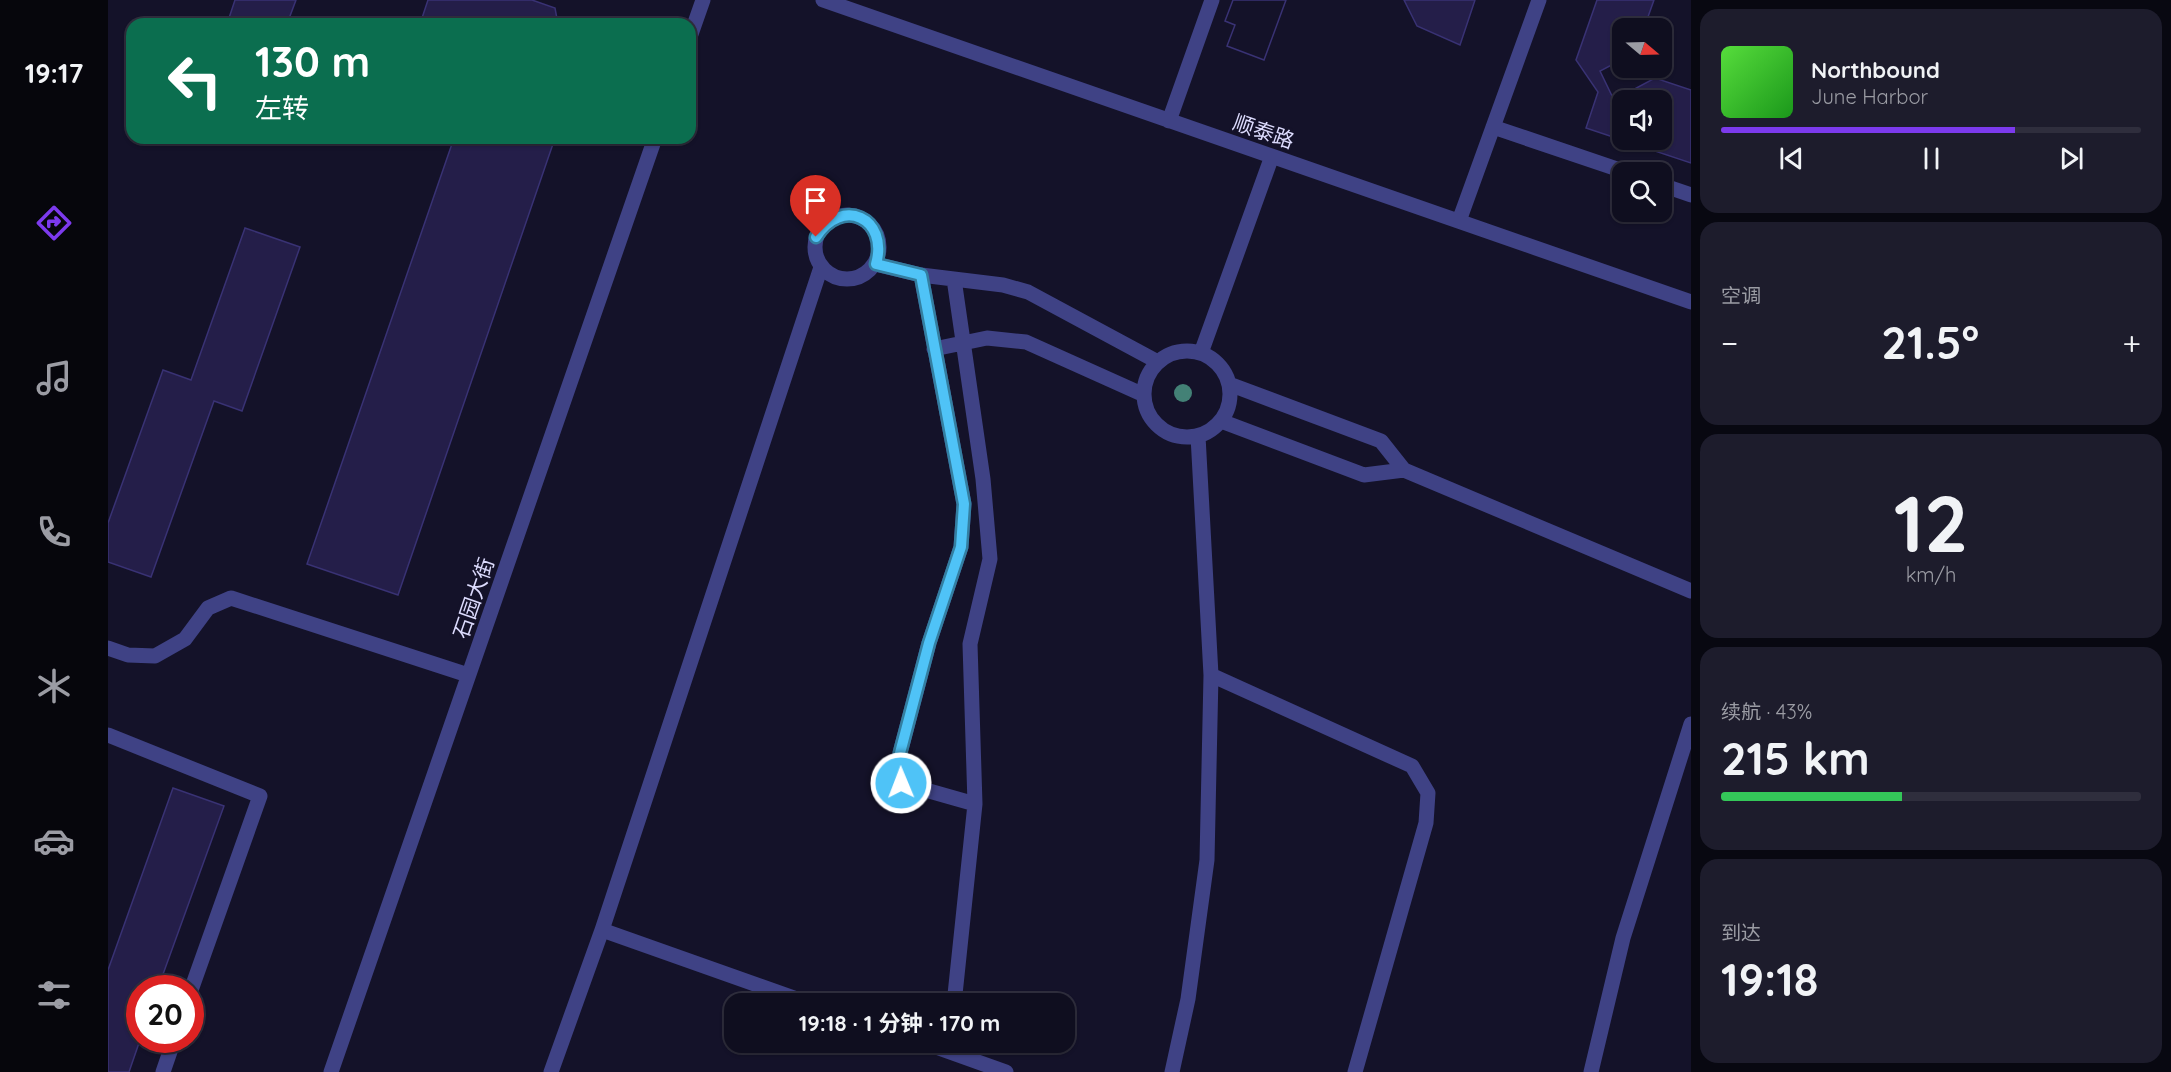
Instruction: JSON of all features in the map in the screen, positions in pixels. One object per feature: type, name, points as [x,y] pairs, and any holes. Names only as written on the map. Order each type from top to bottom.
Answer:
[{"type":"street","points":[[696,20],[703,0]]},
{"type":"street","name":"顺泰路","points":[[823,0],[1691,302]]},
{"type":"street","points":[[1169,121],[1212,0]]},
{"type":"street","points":[[1459,221],[1539,0]]},
{"type":"street","points":[[1493,127],[1612,167]]},
{"type":"street","name":"石园大街","points":[[330,1072],[653,144]]},
{"type":"street","points":[[1201,353],[1272,156]]},
{"type":"street","points":[[1672,188],[1691,195]]},
{"type":"street","points":[[853,215],[867,221],[877,234],[880,249],[876,264],[867,273],[855,279],[842,279],[830,275],[821,267],[815,252],[816,237],[825,224],[838,216],[853,215]]},
{"type":"street","points":[[876,264],[921,275],[1004,285],[1028,292],[1158,362]]},
{"type":"street","points":[[551,1072],[602,930],[821,267]]},
{"type":"street","points":[[921,275],[964,504],[961,547],[929,643],[900,753],[901,783],[975,804]]},
{"type":"street","points":[[954,279],[983,479],[990,559],[970,644],[975,804],[955,993]]},
{"type":"street","points":[[934,349],[987,338],[1026,342],[1144,395]]},
{"type":"street","points":[[1186,351],[1201,353],[1214,360],[1223,370],[1229,384],[1230,397],[1221,421],[1211,430],[1198,436],[1183,437],[1168,433],[1155,423],[1147,411],[1144,395],[1145,383],[1158,362],[1171,354],[1186,351]]},
{"type":"street","points":[[1229,384],[1381,441],[1404,470],[1691,591]]},
{"type":"street","points":[[1221,421],[1364,475],[1404,470]]},
{"type":"street","points":[[1173,1072],[1188,999],[1207,860],[1211,675],[1198,436]]},
{"type":"street","points":[[108,648],[128,655],[155,656],[185,639],[208,608],[231,598],[468,675]]},
{"type":"street","points":[[1211,675],[1412,766],[1428,793],[1426,823],[1355,1072]]},
{"type":"street","points":[[1592,1072],[1623,938],[1691,724]]},
{"type":"street","points":[[108,735],[260,796],[196,975]]},
{"type":"street","points":[[602,930],[780,993]]},
{"type":"street","points":[[163,1072],[170,1053]]},
{"type":"street","points":[[963,1053],[1006,1072]]},
{"type":"building","points":[[235,0],[296,0],[289,18],[229,18]]},
{"type":"building","points":[[428,0],[532,0],[555,8],[557,18],[422,18]]},
{"type":"building","points":[[1233,0],[1286,0],[1264,60],[1227,46],[1235,25],[1225,21]]},
{"type":"building","points":[[1233,0],[1286,0],[1264,60],[1227,46],[1235,25],[1225,21]]},
{"type":"building","points":[[1404,0],[1475,0],[1460,45],[1417,26]]},
{"type":"building","points":[[1597,0],[1654,0],[1648,18],[1612,18],[1612,65],[1600,71],[1612,96],[1612,137],[1586,128],[1598,92],[1576,60]]},
{"type":"building","points":[[1655,78],[1691,90],[1691,163],[1652,150],[1672,150],[1672,90],[1633,90]]},
{"type":"building","points":[[452,144],[553,144],[398,595],[307,564]]},
{"type":"building","points":[[245,228],[300,247],[242,411],[214,401],[151,577],[108,562],[108,523],[163,370],[191,380]]},
{"type":"building","points":[[173,788],[224,806],[163,975],[126,975],[126,1053],[136,1053],[129,1072],[108,1072],[108,970]]},
{"type":"route","points":[[816,237],[825,224],[838,216],[853,215],[867,221],[877,234],[880,249],[876,264],[921,275],[964,504],[961,547],[929,643],[900,753],[901,783]]}]
